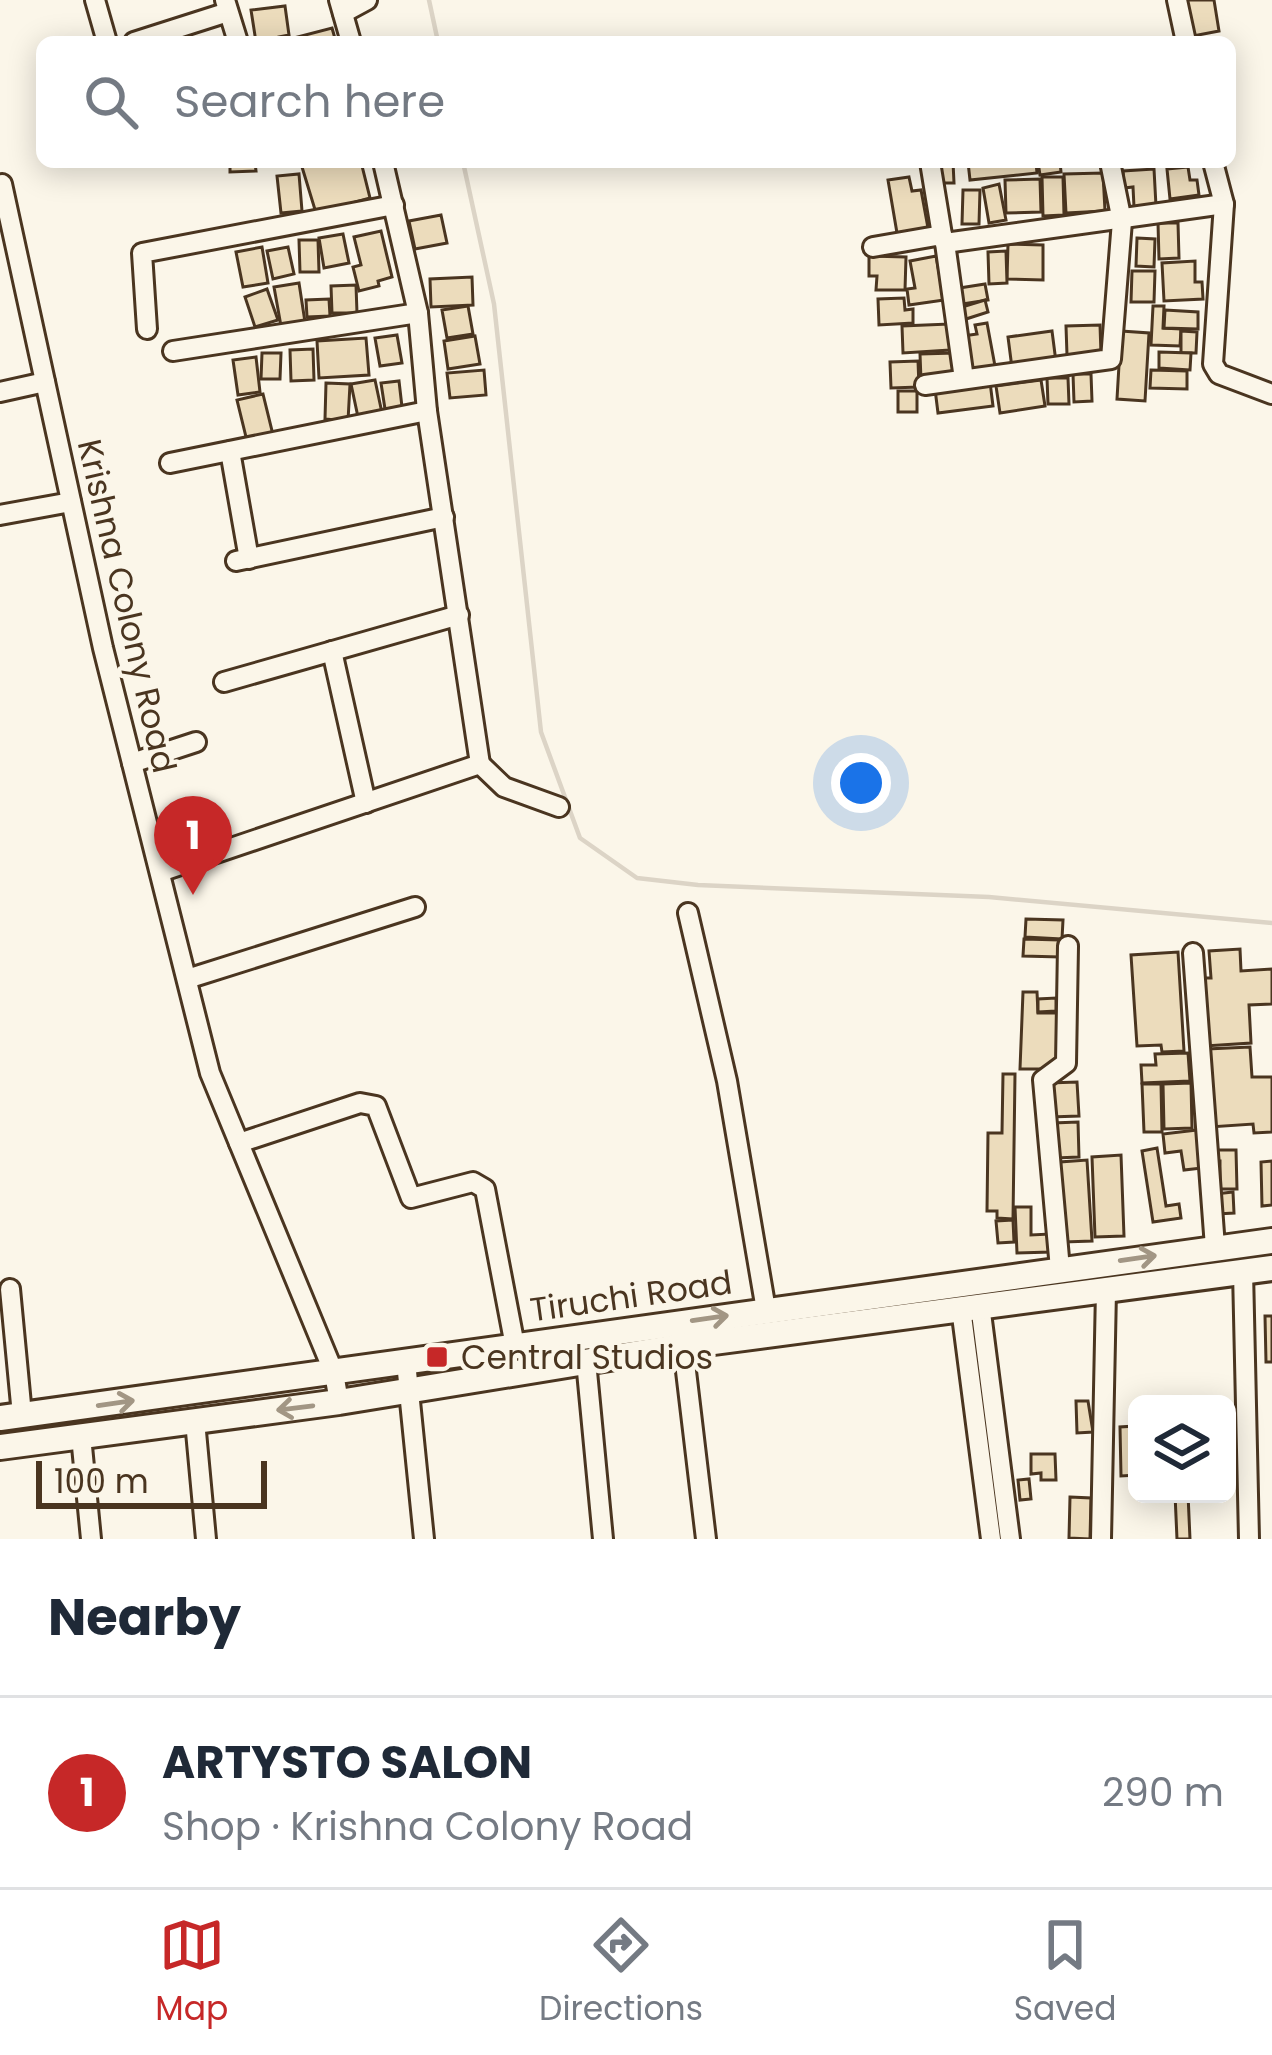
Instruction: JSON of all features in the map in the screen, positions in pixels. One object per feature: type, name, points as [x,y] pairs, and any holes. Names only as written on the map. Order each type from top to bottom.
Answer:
[{"type":"highway","name":"Tiruchi Road","points":[[11,1417],[1272,1241]]},
{"type":"highway","points":[[0,1447],[340,1402],[683,1346],[1272,1268]]},
{"type":"street","points":[[95,0],[105,36]]},
{"type":"street","points":[[349,36],[341,7],[367,0]]},
{"type":"street","points":[[1177,0],[1185,36]]},
{"type":"street","points":[[149,36],[226,6],[236,36]]},
{"type":"street","points":[[385,168],[418,313],[427,411],[481,764],[504,787],[559,807]]},
{"type":"street","points":[[931,168],[964,379]]},
{"type":"street","points":[[925,385],[1111,359],[1122,221],[1111,168]]},
{"type":"street","points":[[1215,168],[1224,204],[1213,364],[1219,374],[1272,394]]},
{"type":"street","name":"Krishna Colony Road","points":[[2,184],[132,763],[210,1073],[334,1373],[340,1402]]},
{"type":"street","points":[[873,248],[1122,221],[1224,204]]},
{"type":"street","points":[[147,329],[142,253],[394,205]]},
{"type":"street","points":[[172,351],[418,313]]},
{"type":"street","points":[[0,392],[45,382]]},
{"type":"street","points":[[170,463],[427,411]]},
{"type":"street","points":[[230,451],[242,560],[444,517]]},
{"type":"street","points":[[0,515],[71,502]]},
{"type":"street","points":[[224,682],[459,615]]},
{"type":"street","points":[[332,651],[366,803]]},
{"type":"street","points":[[132,763],[196,742]]},
{"type":"street","points":[[160,872],[481,764]]},
{"type":"street","points":[[187,979],[415,907]]},
{"type":"street","points":[[688,913],[727,1082],[766,1310]]},
{"type":"street","points":[[1060,1269],[1043,1080],[1066,1063],[1069,946]]},
{"type":"street","points":[[1193,953],[1215,1247]]},
{"type":"street","points":[[239,1143],[368,1102],[376,1106],[411,1198],[479,1183],[485,1189],[515,1346]]},
{"type":"street","points":[[1243,1271],[1249,1539]]},
{"type":"street","points":[[10,1289],[11,1417]]},
{"type":"street","points":[[1101,1539],[1106,1290]]},
{"type":"street","points":[[970,1306],[991,1539]]},
{"type":"street","points":[[970,1306],[1010,1539]]},
{"type":"street","points":[[683,1346],[706,1539]]},
{"type":"street","points":[[406,1361],[424,1539]]},
{"type":"street","points":[[586,1361],[603,1539]]},
{"type":"street","points":[[195,1420],[206,1539]]},
{"type":"street","points":[[81,1436],[91,1539]]},
{"type":"street","points":[[1251,1516],[1272,1515]]},
{"type":"building","points":[[1187,0],[1214,0],[1219,31],[1193,36]]},
{"type":"building","points":[[285,6],[289,35],[255,36],[251,10]]},
{"type":"building","points":[[332,28],[334,36],[301,36]]},
{"type":"building","points":[[230,168],[256,171],[230,172]]},
{"type":"building","points":[[302,168],[362,168],[370,198],[316,213]]},
{"type":"building","points":[[935,168],[953,168],[954,183],[936,183]]},
{"type":"building","points":[[969,168],[1037,168],[1037,173],[970,180]]},
{"type":"building","points":[[1039,168],[1061,168],[1061,172],[1040,175]]},
{"type":"building","points":[[1188,168],[1190,180],[1197,180],[1199,195],[1170,199],[1167,169]]},
{"type":"building","points":[[1154,169],[1156,206],[1134,207],[1133,187],[1124,188],[1123,171]]},
{"type":"building","points":[[1103,173],[1105,211],[1066,213],[1064,174]]},
{"type":"building","points":[[299,174],[302,211],[281,213],[277,176]]},
{"type":"building","points":[[909,177],[912,191],[921,190],[928,228],[897,233],[888,180]]},
{"type":"building","points":[[1042,177],[1063,177],[1064,215],[1043,216]]},
{"type":"building","points":[[1040,179],[1041,212],[1006,213],[1005,180]]},
{"type":"building","points":[[999,184],[1006,220],[989,223],[983,188]]},
{"type":"building","points":[[963,190],[980,190],[979,224],[962,224]]},
{"type":"building","points":[[441,215],[447,243],[415,249],[409,221]]},
{"type":"building","points":[[1158,223],[1178,223],[1179,258],[1159,259]]},
{"type":"building","points":[[381,231],[392,277],[359,291],[353,267],[361,265],[354,237]]},
{"type":"building","points":[[343,234],[349,263],[324,268],[319,238]]},
{"type":"building","points":[[1137,238],[1155,239],[1154,267],[1136,266]]},
{"type":"building","points":[[299,240],[318,240],[319,272],[300,272]]},
{"type":"building","points":[[1008,244],[1043,245],[1043,280],[1007,279]]},
{"type":"building","points":[[262,247],[268,283],[243,287],[236,252]]},
{"type":"building","points":[[288,247],[294,274],[273,279],[267,251]]},
{"type":"building","points":[[1006,251],[1007,283],[989,284],[988,252]]},
{"type":"building","points":[[869,256],[906,257],[905,290],[876,290],[877,276],[869,276]]},
{"type":"building","points":[[936,256],[944,300],[909,305],[907,289],[915,288],[910,261]]},
{"type":"building","points":[[1195,261],[1195,282],[1202,282],[1203,299],[1164,301],[1162,263]]},
{"type":"building","points":[[1132,271],[1155,271],[1154,302],[1131,302]]},
{"type":"building","points":[[472,277],[473,305],[431,307],[430,279]]},
{"type":"building","points":[[299,283],[305,322],[281,326],[274,287]]},
{"type":"building","points":[[985,284],[988,300],[956,305],[953,289]]},
{"type":"building","points":[[356,285],[357,313],[332,313],[331,286]]},
{"type":"building","points":[[267,289],[278,320],[255,327],[245,297]]},
{"type":"building","points":[[904,298],[905,310],[913,309],[913,323],[879,325],[878,299]]},
{"type":"building","points":[[329,299],[330,316],[307,317],[306,300]]},
{"type":"building","points":[[985,300],[988,312],[966,319],[962,307]]},
{"type":"building","points":[[468,306],[473,334],[447,338],[442,310]]},
{"type":"building","points":[[1153,306],[1164,306],[1163,328],[1181,329],[1180,346],[1151,345]]},
{"type":"building","points":[[1165,310],[1198,312],[1198,329],[1164,328]]},
{"type":"building","points":[[987,323],[995,366],[970,371],[963,336],[977,334],[975,325]]},
{"type":"building","points":[[949,324],[950,350],[903,353],[902,326]]},
{"type":"building","points":[[1100,325],[1101,354],[1067,355],[1066,326]]},
{"type":"building","points":[[1052,331],[1056,362],[1012,368],[1008,337]]},
{"type":"building","points":[[1121,331],[1149,333],[1145,401],[1117,399]]},
{"type":"building","points":[[1181,331],[1197,332],[1196,353],[1181,353]]},
{"type":"building","points":[[397,335],[402,363],[380,366],[375,338]]},
{"type":"building","points":[[475,336],[480,364],[448,369],[444,341]]},
{"type":"building","points":[[366,338],[369,375],[319,378],[317,341]]},
{"type":"building","points":[[313,349],[314,380],[291,381],[290,350]]},
{"type":"building","points":[[1159,352],[1191,353],[1190,370],[1159,368]]},
{"type":"building","points":[[262,353],[281,353],[280,379],[261,379]]},
{"type":"building","points":[[955,353],[956,378],[921,380],[920,354]]},
{"type":"building","points":[[256,357],[260,392],[238,395],[233,360]]},
{"type":"building","points":[[918,361],[919,387],[891,388],[890,362]]},
{"type":"building","points":[[484,370],[486,395],[450,398],[447,373]]},
{"type":"building","points":[[1151,370],[1187,371],[1187,389],[1150,388]]},
{"type":"building","points":[[1073,374],[1091,374],[1092,401],[1074,402]]},
{"type":"building","points":[[1047,378],[1068,378],[1069,404],[1048,404]]},
{"type":"building","points":[[375,380],[382,413],[358,417],[351,384]]},
{"type":"building","points":[[1041,380],[1045,406],[1000,413],[996,386]]},
{"type":"building","points":[[399,381],[402,407],[385,409],[381,383]]},
{"type":"building","points":[[990,382],[993,406],[938,413],[935,389]]},
{"type":"building","points":[[326,383],[350,384],[348,421],[325,419]]},
{"type":"building","points":[[898,391],[917,391],[917,412],[898,412]]},
{"type":"building","points":[[263,394],[273,435],[247,441],[237,400]]},
{"type":"building","points":[[1026,919],[1063,920],[1062,939],[1025,937]]},
{"type":"building","points":[[1024,939],[1060,940],[1060,957],[1023,956]]},
{"type":"building","points":[[1240,949],[1241,971],[1272,969],[1272,1004],[1249,1005],[1251,1043],[1205,1046],[1201,978],[1211,978],[1209,951]]},
{"type":"building","points":[[1178,952],[1184,1051],[1137,1046],[1131,955]]},
{"type":"building","points":[[1023,992],[1037,992],[1038,1013],[1057,1013],[1057,1069],[1020,1069]]},
{"type":"building","points":[[1056,998],[1056,1011],[1038,1012],[1038,999]]},
{"type":"building","points":[[1250,1047],[1252,1077],[1272,1077],[1272,1132],[1254,1133],[1253,1124],[1210,1127],[1207,1049]]},
{"type":"building","points":[[1188,1053],[1190,1081],[1142,1083],[1141,1065],[1156,1065],[1155,1054]]},
{"type":"building","points":[[1003,1074],[1015,1074],[1013,1219],[997,1218],[997,1211],[987,1211],[988,1133],[1002,1133]]},
{"type":"building","points":[[1077,1082],[1079,1116],[1050,1117],[1049,1083]]},
{"type":"building","points":[[1191,1083],[1192,1128],[1164,1129],[1163,1084]]},
{"type":"building","points":[[1142,1084],[1161,1084],[1162,1132],[1144,1132]]},
{"type":"building","points":[[1078,1122],[1079,1157],[1055,1158],[1053,1123]]},
{"type":"building","points":[[1197,1130],[1202,1168],[1184,1170],[1181,1151],[1165,1153],[1163,1134]]},
{"type":"building","points":[[1157,1148],[1166,1206],[1179,1204],[1181,1218],[1153,1222],[1142,1151]]},
{"type":"building","points":[[1211,1150],[1236,1150],[1237,1189],[1220,1189],[1220,1161],[1211,1161]]},
{"type":"building","points":[[1121,1155],[1124,1236],[1095,1237],[1092,1157]]},
{"type":"building","points":[[1087,1160],[1092,1241],[1064,1242],[1060,1162]]},
{"type":"building","points":[[1272,1161],[1272,1205],[1262,1206],[1261,1162]]},
{"type":"building","points":[[1233,1192],[1234,1213],[1217,1214],[1215,1194]]},
{"type":"building","points":[[1015,1207],[1031,1207],[1031,1235],[1050,1234],[1051,1252],[1017,1253]]},
{"type":"building","points":[[1013,1220],[1014,1242],[998,1243],[996,1221]]},
{"type":"building","points":[[1265,1316],[1272,1316],[1272,1362],[1266,1362]]},
{"type":"building","points":[[1076,1401],[1088,1401],[1093,1432],[1077,1433]]},
{"type":"building","points":[[1128,1426],[1128,1476],[1121,1476],[1120,1427]]},
{"type":"building","points":[[1031,1454],[1055,1454],[1056,1480],[1031,1474]]},
{"type":"building","points":[[1029,1479],[1031,1499],[1020,1500],[1018,1480]]},
{"type":"building","points":[[1070,1497],[1091,1498],[1090,1539],[1069,1538]]},
{"type":"building","points":[[1175,1503],[1188,1503],[1190,1539],[1177,1539]]},
{"type":"waterway","points":[[429,0],[437,36]]},
{"type":"waterway","points":[[464,168],[494,304],[541,732],[580,838],[637,878],[698,885],[989,897],[1272,923]]},
{"type":"place","name":"ARTYSTO SALON","points":[[193,895]]},
{"type":"place","name":"Central Studios","points":[[437,1357]]}]
